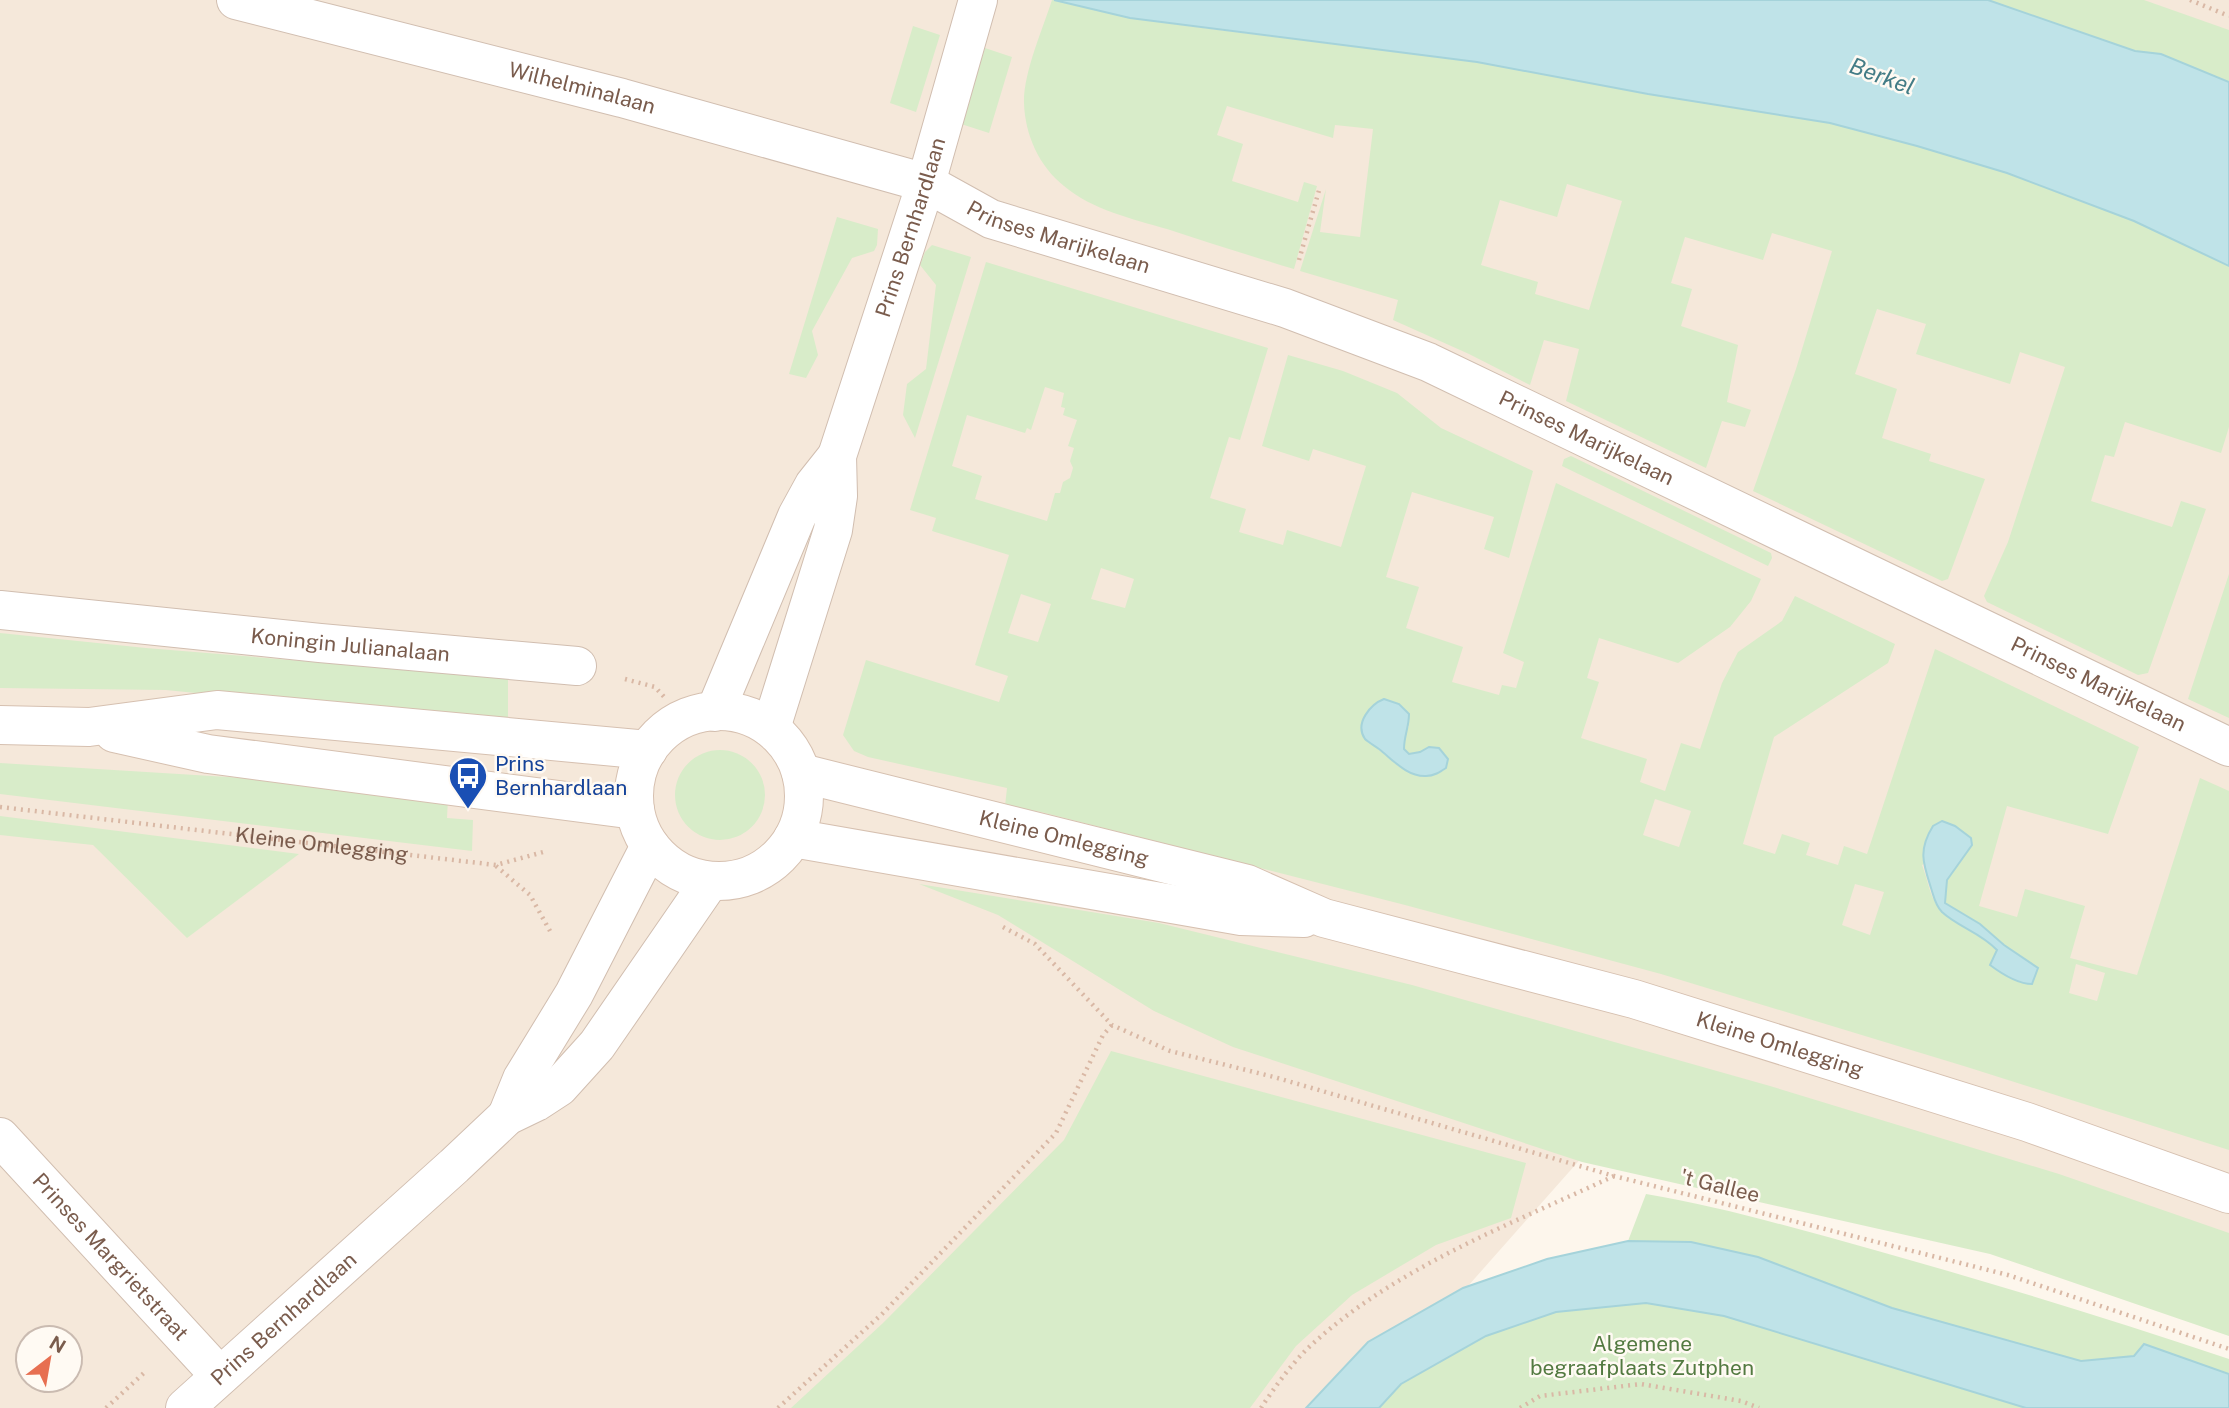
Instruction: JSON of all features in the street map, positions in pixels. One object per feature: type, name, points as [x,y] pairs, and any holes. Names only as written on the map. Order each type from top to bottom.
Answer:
[{"type":"street","name":"Wilhelminalaan","points":[[236,0],[622,99],[926,183]]},
{"type":"street","name":"Prins Bernhardlaan","points":[[771,728],[833,530],[838,496],[837,456],[926,183],[978,0]]},
{"type":"street","name":"Prinses Marijkelaan","points":[[926,183],[991,219],[1285,308],[1427,362],[2229,747]]},
{"type":"street","name":"Prins Bernhardlaan","points":[[700,715],[797,516],[814,485],[837,456]]},
{"type":"street","name":"Koningin Julianalaan","points":[[0,610],[577,666]]},
{"type":"street","points":[[0,725],[89,727],[217,710],[648,750]]},
{"type":"street","points":[[726,711],[746,716],[771,728],[790,748],[801,773],[804,801],[800,822],[793,838],[777,859],[759,871],[735,879],[709,881],[685,874],[665,862],[650,846],[635,810],[636,777],[648,750],[667,729],[700,715],[726,711]]},
{"type":"street","points":[[89,727],[208,754],[635,810]]},
{"type":"street","name":"Kleine Omlegging","points":[[801,773],[1247,884],[1324,918],[1634,999],[2027,1122],[2229,1194]]},
{"type":"street","name":"Kleine Omlegging","points":[[793,838],[1241,916],[1324,918]]},
{"type":"street","name":"Prins Bernhardlaan","points":[[507,1116],[522,1079],[574,994],[650,846]]},
{"type":"street","name":"Prins Bernhardlaan","points":[[185,1408],[507,1116],[537,1102],[559,1087],[597,1045],[709,881]]},
{"type":"street","name":"Prinses Margrietstraat","points":[[0,1137],[220,1376]]},
{"type":"path","points":[[2190,0],[2229,16]]},
{"type":"path","points":[[1285,308],[1320,187]]},
{"type":"path","points":[[577,666],[654,687],[700,715]]},
{"type":"path","name":"Kleine Omlegging","points":[[0,807],[495,865],[552,849]]},
{"type":"path","points":[[778,1408],[882,1314],[1056,1133],[1103,1035],[1112,1025],[1035,944],[992,921]]},
{"type":"path","name":"'t Gallee","points":[[1112,1025],[1170,1051],[1274,1077],[1614,1176],[2008,1275],[2229,1349]]},
{"type":"path","points":[[1261,1408],[1306,1350],[1361,1304],[1440,1257],[1614,1176]]},
{"type":"path","points":[[106,1408],[147,1370]]},
{"type":"path","points":[[1520,1408],[1540,1396],[1641,1384],[1741,1401],[1759,1408]]},
{"type":"shaded area","points":[[0,0],[2229,0],[2229,1289],[1592,1146],[1360,1408],[0,1408]]},
{"type":"green space","points":[[1052,0],[1130,18],[1477,62],[1648,94],[1830,123],[2007,173],[2134,221],[2229,266],[2229,427],[2221,453],[2125,422],[2114,457],[2105,455],[2091,501],[2172,527],[2181,501],[2206,509],[2148,673],[2138,675],[1987,602],[1984,596],[2008,542],[2065,367],[2020,352],[2010,384],[1916,354],[1926,324],[1877,309],[1855,374],[1897,389],[1882,438],[1931,454],[1929,461],[1985,479],[1948,579],[1942,581],[1753,491],[1796,369],[1832,251],[1772,233],[1763,260],[1685,237],[1671,283],[1692,289],[1681,326],[1738,345],[1727,402],[1751,410],[1745,427],[1722,421],[1706,468],[1566,401],[1579,349],[1544,340],[1530,385],[1393,320],[1398,300],[1300,271],[1326,189],[1320,232],[1360,237],[1373,129],[1335,125],[1333,138],[1227,106],[1217,135],[1243,144],[1232,181],[1298,202],[1304,182],[1317,186],[1294,269],[1113,213],[1075,194],[1047,169],[1035,149],[1025,115],[1027,79]],"holes":[[[1567,184],[1622,201],[1589,310],[1535,294],[1538,282],[1481,265],[1500,200],[1557,217]]]},
{"type":"green space","points":[[1988,0],[2144,0],[2229,30],[2229,82],[2161,54],[2135,51]]},
{"type":"green space","points":[[913,26],[940,35],[916,112],[890,103]]},
{"type":"green space","points":[[985,48],[1012,57],[989,133],[961,124]]},
{"type":"green space","points":[[837,217],[878,229],[877,245],[874,251],[852,258],[812,331],[818,355],[806,378],[789,374]]},
{"type":"green space","points":[[932,245],[971,257],[915,438],[903,415],[907,384],[926,369],[936,285],[920,265],[925,252]]},
{"type":"green space","points":[[986,262],[1268,348],[1240,440],[1229,437],[1210,498],[1246,509],[1239,532],[1283,545],[1287,530],[1341,547],[1366,466],[1313,449],[1309,461],[1262,446],[1288,355],[1343,371],[1397,393],[1441,428],[1533,471],[1509,558],[1484,549],[1494,517],[1412,492],[1386,577],[1419,587],[1406,628],[1463,647],[1452,682],[1499,695],[1502,685],[1516,688],[1524,662],[1503,653],[1556,483],[1761,579],[1751,601],[1730,627],[1678,663],[1599,638],[1587,678],[1599,682],[1581,738],[1647,759],[1640,782],[1665,791],[1681,743],[1700,749],[1722,683],[1738,652],[1782,621],[1795,596],[1895,644],[1888,663],[1774,737],[1743,844],[1775,854],[1782,834],[1810,843],[1806,855],[1838,865],[1844,846],[1867,854],[1935,649],[2139,747],[2108,834],[2007,806],[1979,906],[2017,917],[2025,889],[2085,906],[2070,958],[2137,975],[2200,778],[2229,791],[2229,1150],[1661,974],[1405,905],[1041,812],[1005,806],[1007,788],[868,757],[854,751],[843,735],[866,660],[999,702],[1008,676],[975,665],[1009,555],[932,531],[936,518],[910,510]],"holes":[[[1045,387],[1064,393],[1061,407],[1065,408],[1063,415],[1077,420],[1068,446],[1074,448],[1070,461],[1073,468],[1070,478],[1063,482],[1060,493],[1055,493],[1047,521],[975,499],[982,476],[952,466],[967,415],[1025,433],[1027,428],[1031,430]],[[1101,568],[1134,579],[1125,608],[1091,599]],[[1021,594],[1051,604],[1038,642],[1008,633]],[[1409,726],[1404,736],[1404,748],[1409,754],[1429,747],[1423,777],[1398,766],[1365,738]],[[1655,799],[1691,811],[1679,847],[1643,835]],[[1971,838],[1972,845],[1947,880],[1945,903],[1980,924],[2004,945],[2038,968],[2018,980],[1991,965],[1997,950],[1947,915],[1933,898],[1922,865]],[[1855,884],[1884,892],[1870,935],[1842,925]],[[2076,964],[2105,973],[2097,1001],[2069,993]]]},
{"type":"green space","points":[[1571,456],[1771,553],[1768,566],[1562,466],[1564,459]]},
{"type":"green space","points":[[2229,574],[2229,718],[2188,699]]},
{"type":"green space","points":[[0,633],[508,678],[508,724],[166,690],[0,688]]},
{"type":"green space","points":[[720,750],[737,753],[752,763],[762,778],[765,795],[762,812],[752,827],[737,837],[720,840],[703,837],[688,827],[678,812],[675,795],[678,778],[688,763],[703,753]]},
{"type":"green space","points":[[0,763],[292,781],[448,798],[447,818],[473,820],[472,851],[0,794]]},
{"type":"green space","points":[[0,816],[299,854],[187,938],[93,845],[0,835]]},
{"type":"green space","points":[[919,884],[1159,923],[1412,985],[1770,1086],[2059,1174],[2229,1233],[2229,1336],[1990,1254],[1582,1162],[1233,1047],[1154,1011],[998,915]]},
{"type":"green space","points":[[1111,1051],[1526,1163],[1511,1218],[1436,1245],[1352,1295],[1296,1346],[1250,1408],[791,1408],[883,1323],[1064,1140]]},
{"type":"green space","points":[[1646,1194],[1704,1205],[1791,1227],[2142,1330],[2229,1359],[2229,1374],[2145,1345],[2134,1356],[2081,1361],[1892,1308],[1758,1257],[1691,1242],[1628,1241]]},
{"type":"green space","name":"Algemene begraafplaats Zutphen","points":[[1646,1303],[1724,1316],[2026,1408],[1379,1408],[1401,1384],[1486,1336],[1556,1312]]},
{"type":"water","name":"Berkel","points":[[1054,0],[1988,0],[2135,51],[2161,54],[2229,82],[2229,266],[2134,221],[2007,173],[1830,123],[1648,94],[1477,62],[1130,18]]},
{"type":"water","points":[[1384,699],[1399,704],[1409,714],[1404,749],[1409,754],[1429,747],[1439,748],[1448,759],[1446,768],[1429,776],[1412,774],[1365,739],[1362,733],[1363,721],[1369,710]]},
{"type":"water","points":[[1942,821],[1955,826],[1971,838],[1972,845],[1947,880],[1945,903],[1980,924],[2004,945],[2038,968],[2032,984],[2016,980],[1990,965],[1997,950],[1948,917],[1938,907],[1923,857],[1928,835],[1933,826]]},
{"type":"water","points":[[1628,1241],[1691,1242],[1758,1257],[1892,1308],[2081,1361],[2134,1356],[2144,1344],[2229,1374],[2229,1408],[2026,1408],[1724,1316],[1646,1303],[1556,1312],[1486,1336],[1401,1384],[1379,1408],[1306,1408],[1368,1342],[1463,1288],[1547,1259]]},
{"type":"place","name":"Prins Bernhardlaan","points":[[468,810]]}]
